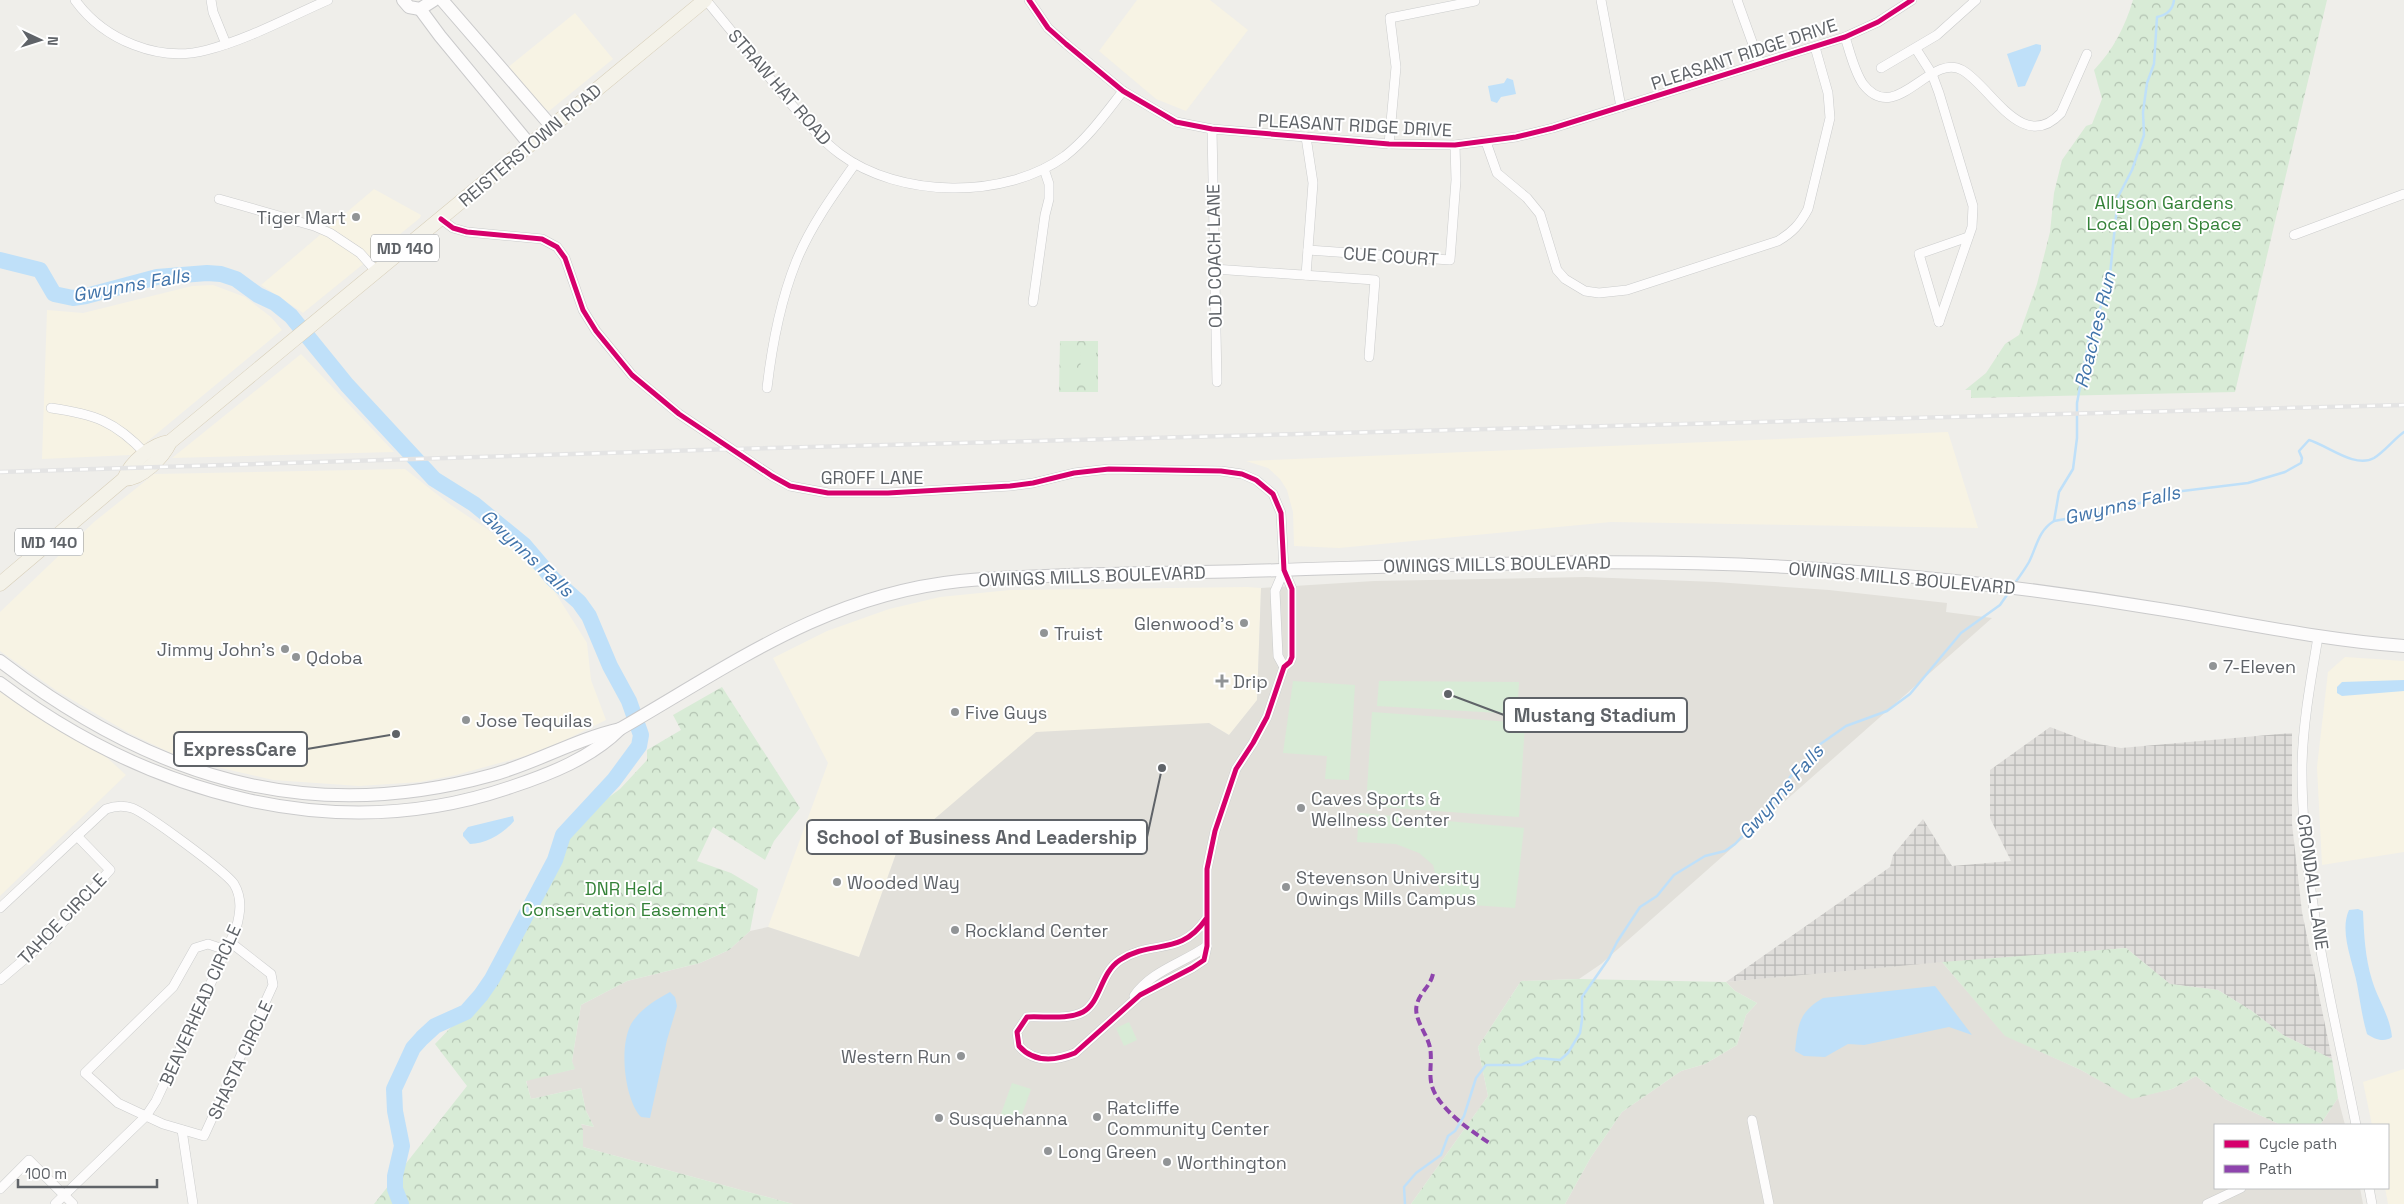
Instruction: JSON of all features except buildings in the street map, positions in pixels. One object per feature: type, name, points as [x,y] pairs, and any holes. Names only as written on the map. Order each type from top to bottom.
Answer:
[{"type":"main road","points":[[402,0],[410,7],[420,9],[530,145]]},
{"type":"main road","points":[[420,9],[434,0]]},
{"type":"main road","points":[[442,0],[552,127]]},
{"type":"main road","name":"REISTERSTOWN ROAD","points":[[124,479],[134,479],[165,453],[170,442],[706,0]]},
{"type":"main road","name":"REISTERSTOWN ROAD","points":[[0,584],[124,479],[128,468],[159,443],[170,442]]},
{"type":"main road","name":"OWINGS MILLS BOULEVARD","points":[[0,683],[89,739],[179,781],[265,805],[320,811],[366,813],[416,809],[482,796],[534,779],[604,744],[620,729],[752,651],[806,622],[847,606],[906,589],[947,582],[989,579],[1518,562],[1648,562],[1801,568],[2025,589],[2175,612],[2318,637],[2404,646]]},
{"type":"main road","name":"OWINGS MILLS BOULEVARD","points":[[0,661],[42,692],[91,723],[171,762],[224,779],[314,794],[380,795],[420,791],[467,782],[524,765],[597,734],[620,729]]},
{"type":"street","points":[[75,0],[106,30],[137,46],[154,51],[187,53],[226,44],[328,0]]},
{"type":"street","points":[[211,0],[213,12],[226,44]]},
{"type":"street","name":"STRAW HAT ROAD","points":[[706,0],[799,113],[828,144],[855,164],[896,180],[939,187],[988,186],[1023,178],[1044,169],[1080,143],[1123,91]]},
{"type":"street","name":"PLEASANT RIDGE DRIVE","points":[[1028,0],[1048,28],[1123,91],[1176,122],[1212,130],[1389,144],[1455,145],[1486,142],[1553,128],[1815,47],[1878,22],[1912,0]]},
{"type":"street","points":[[1601,0],[1621,108]]},
{"type":"street","points":[[1737,0],[1760,64]]},
{"type":"street","points":[[1881,68],[1937,35],[1976,0]]},
{"type":"street","points":[[1389,144],[1396,67],[1390,18],[1474,1]]},
{"type":"street","points":[[1844,37],[1863,84],[1878,95],[1898,96],[1932,74],[1949,68],[1962,70],[2007,114],[2016,120],[2036,124],[2055,119],[2061,113],[2087,54]]},
{"type":"street","points":[[1486,142],[1497,173],[1528,198],[1540,214],[1552,258],[1557,270],[1565,279],[1585,291],[1598,293],[1627,290],[1778,240],[1792,232],[1801,223],[1808,209],[1830,118],[1828,93],[1815,47]]},
{"type":"street","points":[[1916,49],[1932,74],[1971,195],[1974,218],[1968,238],[1939,322],[1918,254],[1968,238]]},
{"type":"street","name":"OLD COACH LANE","points":[[1212,130],[1217,382]]},
{"type":"street","points":[[1306,137],[1313,183],[1306,275]]},
{"type":"street","name":"CUE COURT","points":[[1308,250],[1450,260],[1456,180],[1455,145]]},
{"type":"street","points":[[767,388],[780,313],[797,260],[826,206],[855,164]]},
{"type":"street","points":[[1033,302],[1045,215],[1049,200],[1049,184],[1044,169]]},
{"type":"street","points":[[2294,236],[2404,194]]},
{"type":"street","points":[[218,199],[314,226],[330,233],[360,254],[376,271]]},
{"type":"street","name":"GROFF LANE","points":[[441,219],[453,228],[467,232],[542,239],[557,247],[565,258],[583,310],[596,331],[632,375],[680,414],[790,486],[828,493],[860,494],[1010,486],[1033,483],[1074,473],[1109,469],[1236,472],[1262,484],[1276,500],[1281,513],[1284,570]]},
{"type":"street","points":[[1214,269],[1375,280],[1369,357]]},
{"type":"street","points":[[51,408],[85,413],[100,418],[116,427],[146,454]]},
{"type":"street","points":[[1284,570],[1275,591],[1278,656],[1284,667]]},
{"type":"street","points":[[1206,919],[1199,930],[1178,944],[1130,954],[1114,964],[1108,969],[1092,1003],[1081,1013],[1073,1016],[1027,1017],[1017,1032],[1017,1040],[1023,1050],[1040,1059],[1063,1058],[1075,1053],[1128,1005],[1151,988],[1201,963],[1207,946],[1208,869],[1215,831],[1236,769],[1267,717],[1284,667],[1290,662],[1292,657],[1292,589],[1284,570]]},
{"type":"street","points":[[1277,634],[1293,634]]},
{"type":"street","name":"CRONDALL LANE","points":[[2318,637],[2303,747],[2303,827],[2317,926],[2356,1124]]},
{"type":"street","name":"BEAVERHEAD CIRCLE","points":[[0,908],[106,809],[123,806],[140,812],[221,871],[235,886],[241,906],[240,917],[228,946],[163,1087],[146,1116],[54,1204]]},
{"type":"street","name":"TAHOE CIRCLE","points":[[0,980],[47,940],[110,870],[76,836]]},
{"type":"street","name":"SHASTA CIRCLE","points":[[208,944],[228,946],[271,974],[272,992],[204,1136],[146,1116],[118,1103],[84,1073],[173,987],[195,948],[208,944]]},
{"type":"street","points":[[1752,1120],[1769,1204]]},
{"type":"street","points":[[182,1130],[193,1204]]},
{"type":"street","points":[[0,1190],[29,1160],[73,1204]]},
{"type":"street","points":[[2207,1204],[2239,1189]]},
{"type":"street","points":[[2369,1189],[2372,1204]]},
{"type":"shaded area","points":[[1137,0],[1210,0],[1248,30],[1186,111],[1156,99],[1099,51]]},
{"type":"shaded area","points":[[575,13],[613,59],[549,111],[507,68]]},
{"type":"shaded area","points":[[374,189],[421,215],[420,218],[303,313],[261,285]]},
{"type":"shaded area","points":[[213,285],[245,297],[271,317],[282,330],[131,455],[42,459],[47,310],[83,313],[192,286]]},
{"type":"shaded area","points":[[301,354],[394,452],[172,458]]},
{"type":"shaded area","points":[[1948,432],[1978,528],[1611,522],[1339,548],[1294,546],[1293,512],[1287,490],[1280,479],[1268,468],[1246,461]]},
{"type":"shaded area","points":[[405,469],[448,503],[517,549],[551,586],[587,643],[591,680],[606,720],[563,741],[525,756],[456,775],[420,782],[359,786],[273,780],[208,765],[173,754],[129,733],[57,691],[0,651],[0,612],[94,522],[154,474]]},
{"type":"shaded area","name":"Stevenson University Owings Mills Campus","points":[[1586,577],[1716,582],[1829,590],[1947,603],[1946,612],[1992,618],[1601,964],[1579,979],[1521,981],[1478,1047],[1488,1096],[1411,1204],[793,1204],[583,1147],[583,1130],[580,1124],[594,1127],[586,1111],[581,1088],[531,1099],[526,1080],[574,1069],[572,1061],[581,1005],[627,981],[700,963],[729,950],[750,931],[768,927],[859,957],[897,851],[1036,732],[1209,723],[1229,735],[1257,700],[1261,588],[1374,581]]},
{"type":"shaded area","points":[[1261,588],[1257,701],[1229,735],[1209,723],[897,851],[859,957],[768,927],[828,763],[773,658],[827,631],[889,609],[940,597],[1010,590]]},
{"type":"shaded area","points":[[2345,657],[2404,661],[2404,852],[2322,865],[2317,767],[2328,672]]},
{"type":"shaded area","points":[[0,689],[100,751],[126,775],[0,896]]},
{"type":"shaded area","points":[[2050,727],[2092,743],[2121,748],[2292,733],[2292,824],[2302,912],[2332,1059],[2283,1035],[2252,1011],[2218,990],[2170,984],[2126,948],[1726,982],[1890,867],[1893,855],[1923,819],[1952,866],[2011,861],[1990,818],[1990,770]]},
{"type":"shaded area","points":[[1942,962],[2005,1035],[2081,1070],[2132,1098],[2172,1089],[2196,1076],[2225,1099],[2279,1124],[2214,1124],[2214,1189],[2360,1189],[2363,1204],[1565,1204],[1591,1157],[1622,1112],[1681,1071],[1705,1064],[1737,1045],[1746,1015],[1757,1003],[1735,991],[1726,982]]},
{"type":"shaded area","points":[[2404,1069],[2404,1204],[2388,1204],[2385,1189],[2389,1189],[2389,1124],[2372,1124],[2363,1082]]},
{"type":"shaded area","points":[[2338,1098],[2345,1124],[2321,1124]]},
{"type":"green space","name":"Allyson Gardens Local Open Space","points":[[2133,0],[2327,0],[2235,392],[1971,398],[1971,390],[1965,390],[1986,373],[2005,344],[2019,335],[2037,284],[2050,232],[2054,193],[2062,160],[2086,126],[2092,124],[2102,99],[2094,70],[2118,38]]},
{"type":"green space","points":[[1060,341],[1098,341],[1098,392],[1059,392]]},
{"type":"green space","points":[[1061,349],[1077,349],[1077,383],[1061,383]]},
{"type":"green space","points":[[1081,349],[1096,349],[1096,383],[1080,383]]},
{"type":"green space","points":[[1293,681],[1355,685],[1349,780],[1325,779],[1327,756],[1283,753]]},
{"type":"green space","points":[[1379,681],[1519,682],[1517,714],[1377,706]]},
{"type":"green space","name":"DNR Held Conservation Easement","points":[[722,687],[800,808],[774,841],[765,860],[713,827],[697,861],[731,873],[758,889],[750,931],[729,950],[700,963],[627,981],[581,1005],[572,1061],[575,1069],[526,1081],[531,1099],[581,1088],[586,1111],[594,1127],[581,1124],[583,1147],[793,1204],[374,1204],[467,1086],[435,1044],[472,1005],[500,970],[547,872],[558,835],[620,789],[647,760],[647,750],[681,730],[673,715]]},
{"type":"green space","points":[[1372,712],[1525,723],[1519,817],[1366,806]]},
{"type":"green space","points":[[1359,813],[1524,828],[1515,908],[1443,903],[1433,865],[1419,853],[1396,844],[1357,842]]},
{"type":"green space","points":[[2126,948],[2170,984],[2218,990],[2252,1011],[2283,1035],[2332,1059],[2338,1098],[2321,1124],[2279,1124],[2225,1099],[2196,1076],[2172,1089],[2132,1099],[2081,1070],[2005,1036],[1942,962]]},
{"type":"green space","points":[[1579,979],[1726,982],[1735,991],[1757,1003],[1746,1015],[1737,1045],[1705,1064],[1681,1071],[1622,1112],[1591,1157],[1565,1204],[1411,1204],[1488,1096],[1478,1047],[1521,981]]},
{"type":"green space","points":[[1129,1022],[1137,1040],[1124,1046],[1116,1028]]},
{"type":"green space","points":[[1012,1083],[1031,1089],[1020,1120],[1001,1114]]},
{"type":"water","points":[[2036,44],[2041,45],[2041,50],[2025,86],[2018,87],[2007,54]]},
{"type":"water","points":[[1507,78],[1513,80],[1516,94],[1501,97],[1497,103],[1491,101],[1488,86],[1504,83]]},
{"type":"water","points":[[2404,680],[2404,691],[2342,696],[2337,693],[2337,687],[2342,682]]},
{"type":"water","points":[[513,816],[514,821],[510,825],[500,834],[488,840],[470,844],[463,836],[468,827]]},
{"type":"water","points":[[2358,909],[2363,911],[2365,946],[2374,987],[2391,1029],[2392,1037],[2386,1040],[2376,1039],[2367,1034],[2362,1015],[2345,928],[2349,910]]},
{"type":"water","points":[[1935,986],[1972,1035],[1949,1027],[1864,1045],[1848,1044],[1825,1057],[1804,1056],[1795,1051],[1797,1033],[1804,1014],[1823,998]]},
{"type":"water","points":[[670,992],[675,997],[677,1006],[667,1040],[650,1118],[641,1117],[635,1109],[627,1084],[624,1056],[628,1030],[641,1012]]},
{"type":"waterway","name":"Roaches Run","points":[[2054,521],[2059,492],[2073,469],[2077,438],[2077,403],[2089,339],[2109,284],[2118,197],[2132,170],[2144,135],[2143,112],[2147,83],[2154,64],[2157,17],[2169,12],[2174,0]]},
{"type":"waterway","name":"Gwynns Falls","points":[[0,260],[40,270],[54,294],[73,298],[157,277],[207,273],[221,274],[236,279],[258,295],[275,303],[291,316],[347,385],[434,479],[474,504],[524,545],[553,579],[579,602],[589,616],[610,666],[629,701],[641,735],[639,746],[614,780],[563,835],[555,860],[492,979],[481,995],[466,1012],[435,1026],[422,1038],[413,1048],[394,1089],[395,1111],[402,1146],[395,1176],[395,1189],[401,1204]]},
{"type":"waterway","name":"Gwynns Falls","points":[[2015,583],[2029,562],[2044,529],[2054,521],[2127,508],[2166,493],[2248,483],[2285,472],[2301,463],[2302,458],[2299,451],[2309,440],[2341,455],[2358,461],[2366,461],[2378,455],[2404,432]]},
{"type":"waterway","name":"Gwynns Falls","points":[[1405,1204],[1404,1187],[1416,1173],[1441,1155],[1448,1136],[1455,1131],[1464,1116],[1476,1078],[1486,1065],[1521,1065],[1537,1058],[1560,1060],[1568,1053],[1580,1033],[1582,997],[1609,958],[1640,907],[1657,896],[1674,875],[1705,856],[1725,851],[1735,844],[1781,796],[1790,777],[1812,756],[1819,745],[1846,726],[1887,711],[1910,694],[1961,633],[2000,605],[2009,592]]},
{"type":"railway","points":[[0,472],[733,449],[2404,405]]},
{"type":"marked path","points":[[1433,974],[1418,1000],[1416,1009],[1430,1049],[1431,1082],[1434,1091],[1446,1109],[1491,1144]]},
{"type":"cycle path","points":[[1029,0],[1048,28],[1066,44],[1123,91],[1176,122],[1212,129],[1389,144],[1455,145],[1516,137],[1553,128],[1845,37],[1878,22],[1912,0]]},
{"type":"cycle path","points":[[441,219],[453,228],[467,232],[542,239],[557,247],[565,258],[583,310],[596,331],[632,375],[679,414],[790,486],[828,493],[888,493],[1010,486],[1033,483],[1074,473],[1109,469],[1221,471],[1242,474],[1256,480],[1273,494],[1281,513],[1284,570],[1292,589],[1292,657],[1290,662],[1284,667],[1267,717],[1236,769],[1215,831],[1207,869],[1207,946],[1204,960],[1140,995],[1075,1053],[1060,1058],[1045,1059],[1031,1055],[1019,1046],[1017,1032],[1027,1017],[1063,1017],[1083,1012],[1094,1001],[1108,972],[1120,960],[1143,950],[1176,943],[1196,931],[1206,919]]},
{"type":"place","name":"Tiger Mart","points":[[356,217]]},
{"type":"place","name":"Glenwood's","points":[[1244,623]]},
{"type":"place","name":"Truist","points":[[1044,633]]},
{"type":"place","name":"Jimmy John's","points":[[285,649]]},
{"type":"place","name":"Qdoba","points":[[296,657]]},
{"type":"place","name":"7-Eleven","points":[[2213,666]]},
{"type":"place","name":"Drip","points":[[1222,681]]},
{"type":"place","name":"Mustang Stadium","points":[[1448,694]]},
{"type":"place","name":"Five Guys","points":[[955,712]]},
{"type":"place","name":"Jose Tequilas","points":[[466,720]]},
{"type":"place","name":"ExpressCare","points":[[396,734]]},
{"type":"place","name":"School of Business And Leadership","points":[[1162,768]]},
{"type":"place","name":"Caves Sports & Wellness Center","points":[[1301,808]]},
{"type":"place","name":"Wooded Way","points":[[837,882]]},
{"type":"place","name":"Stevenson University Owings Mills Campus","points":[[1286,887]]},
{"type":"place","name":"Rockland Center","points":[[955,930]]},
{"type":"place","name":"Western Run","points":[[961,1056]]},
{"type":"place","name":"Ratcliffe Community Center","points":[[1097,1117]]},
{"type":"place","name":"Susquehanna","points":[[939,1118]]},
{"type":"place","name":"Long Green","points":[[1048,1151]]},
{"type":"place","name":"Worthington","points":[[1167,1162]]}]
